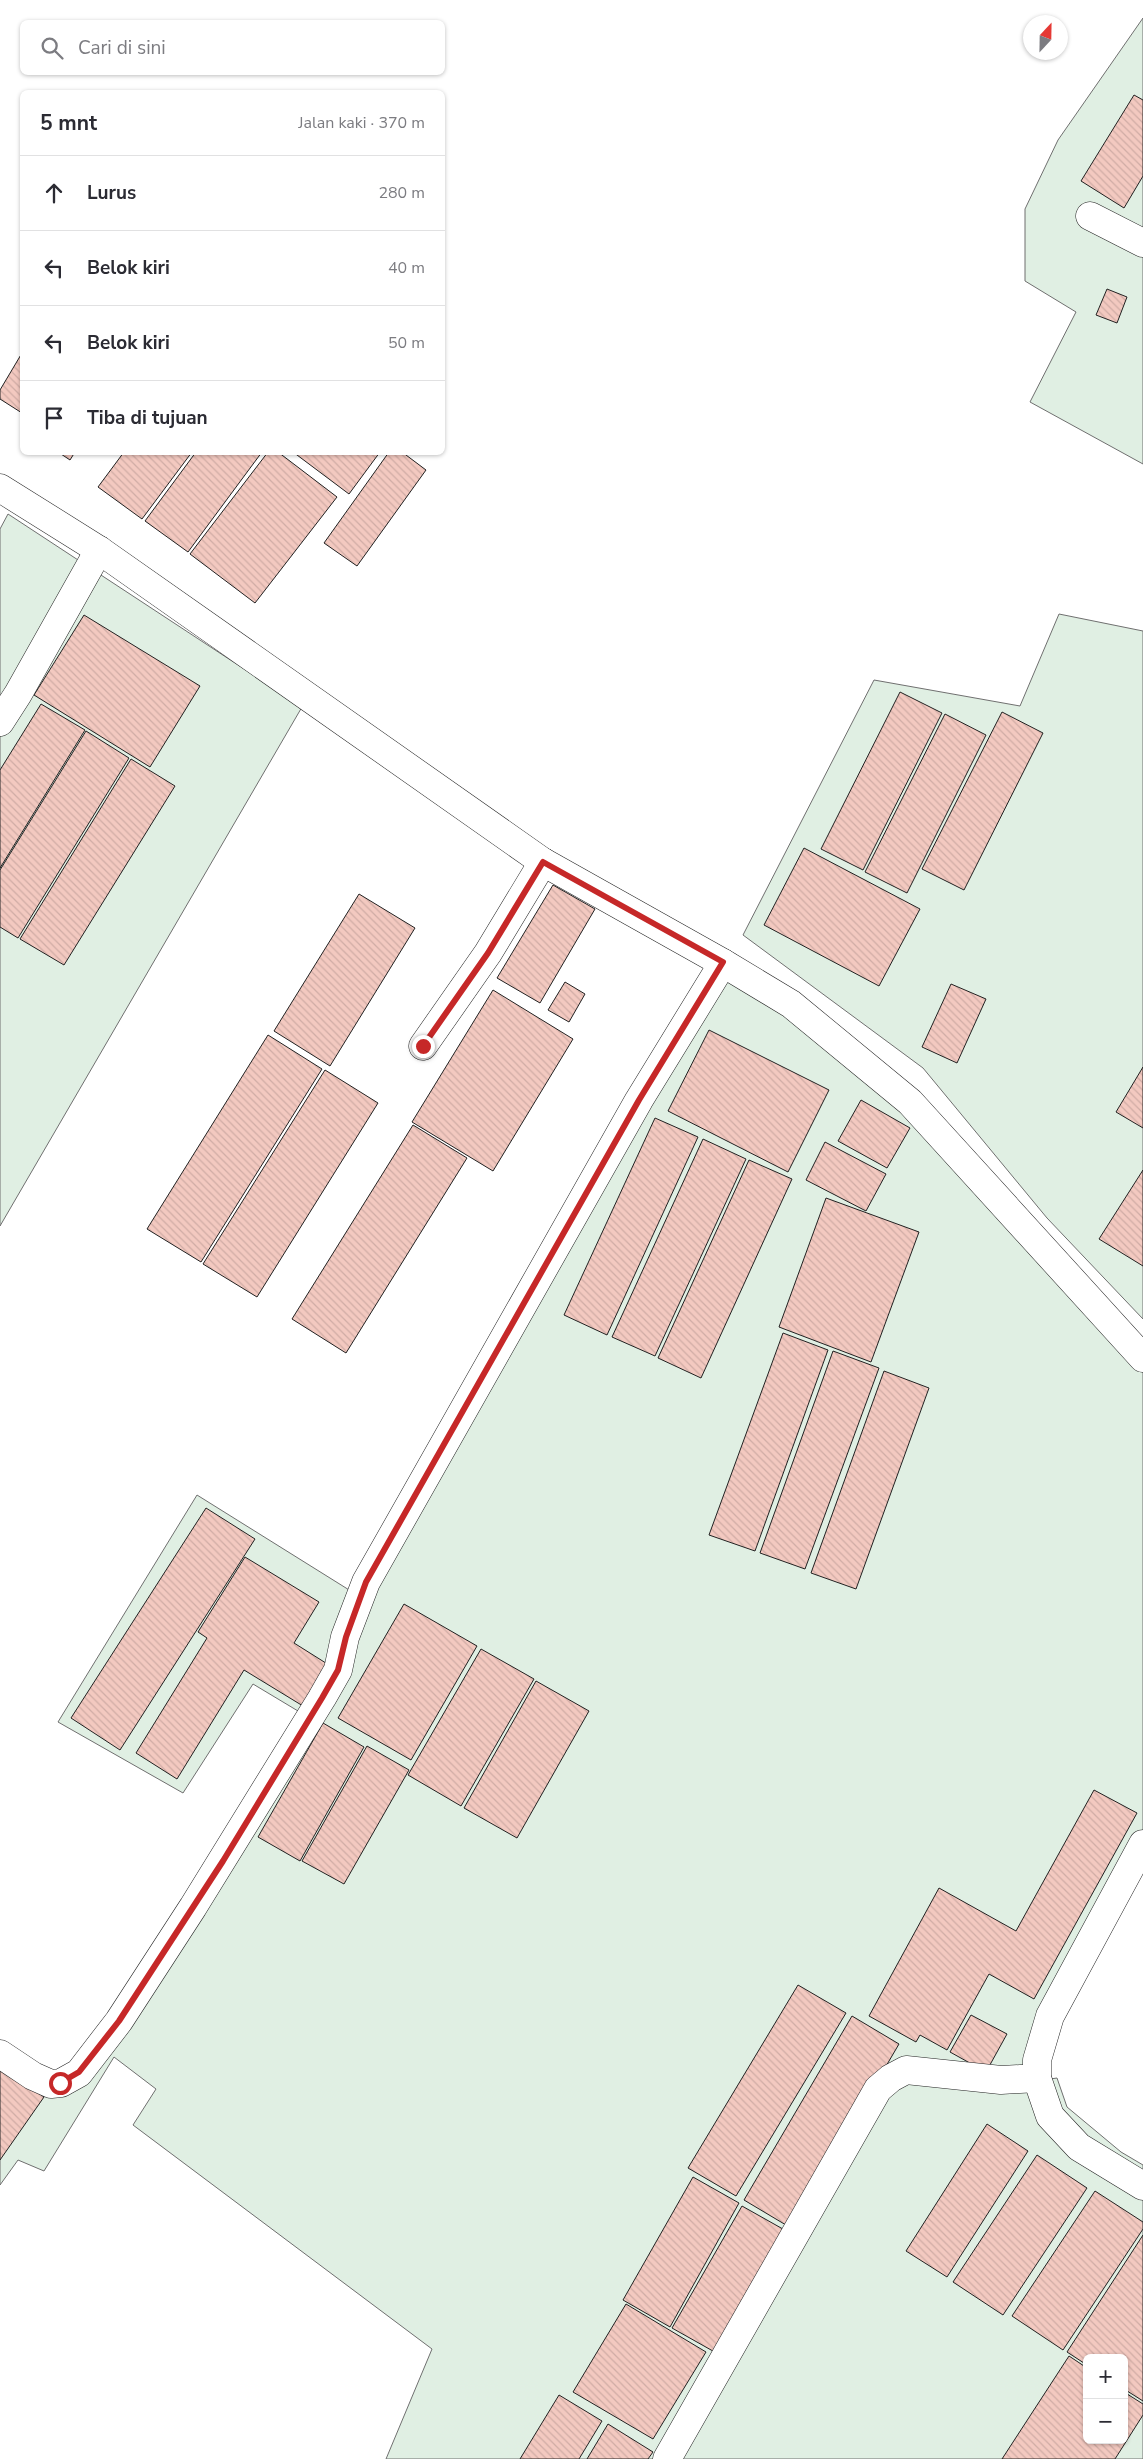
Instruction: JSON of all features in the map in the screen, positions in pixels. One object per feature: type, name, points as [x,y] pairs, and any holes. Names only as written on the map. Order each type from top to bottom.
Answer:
[{"type":"street","points":[[1090,216],[1143,243]]},
{"type":"street","points":[[0,488],[99,550],[543,862],[723,962],[791,1004],[910,1102],[1143,1358]]},
{"type":"street","points":[[0,722],[18,694],[99,550]]},
{"type":"street","points":[[423,1046],[488,953],[543,862]]},
{"type":"street","points":[[0,2054],[33,2076],[51,2084],[60,2083],[79,2072],[119,2021],[218,1869],[338,1670],[346,1637],[366,1582],[639,1100],[723,962]]},
{"type":"street","points":[[1143,1844],[1050,2016],[1038,2060],[1037,2078],[1050,2116],[1079,2147],[1143,2186]]},
{"type":"street","points":[[667,2459],[878,2089],[890,2078],[906,2070],[1001,2080],[1037,2078]]},
{"type":"green space","points":[[1143,18],[1143,464],[1030,402],[1076,312],[1025,281],[1025,209],[1058,140]]},
{"type":"green space","points":[[8,514],[302,707],[0,1226],[0,529]]},
{"type":"green space","points":[[1059,614],[1143,631],[1143,1319],[1047,1218],[923,1068],[743,935],[874,680],[1020,706]]},
{"type":"green space","points":[[735,954],[894,1075],[1143,1370],[1143,1847],[1045,2021],[1037,2081],[1057,2078],[1067,2107],[1121,2152],[1143,2165],[1143,2459],[386,2459],[432,2349],[133,2125],[156,2089],[114,2057],[44,2171],[18,2160],[0,2185],[0,2040],[48,2074],[68,2080],[313,1720],[253,1684],[183,1793],[58,1722],[197,1495],[362,1598]]},
{"type":"building","points":[[1134,95],[1143,100],[1143,176],[1124,208],[1081,181]]},
{"type":"building","points":[[1107,289],[1127,297],[1117,323],[1096,315]]},
{"type":"building","points":[[20,356],[20,412],[0,399],[0,390]]},
{"type":"building","points":[[62,455],[73,455],[70,460]]},
{"type":"building","points":[[122,455],[190,455],[142,519],[98,487]]},
{"type":"building","points":[[194,455],[260,455],[188,552],[145,521]]},
{"type":"building","points":[[266,455],[282,455],[337,497],[255,603],[190,554]]},
{"type":"building","points":[[297,455],[378,455],[349,494]]},
{"type":"building","points":[[387,455],[406,455],[426,470],[357,566],[324,543]]},
{"type":"building","points":[[84,615],[200,686],[150,767],[34,695]]},
{"type":"building","points":[[900,692],[942,713],[863,870],[821,849]]},
{"type":"building","points":[[41,704],[85,730],[0,868],[0,770]]},
{"type":"building","points":[[1002,712],[1043,733],[964,890],[922,869]]},
{"type":"building","points":[[945,714],[986,735],[907,893],[865,872]]},
{"type":"building","points":[[86,731],[129,758],[18,938],[0,927],[0,870]]},
{"type":"building","points":[[131,759],[175,786],[64,965],[20,939]]},
{"type":"building","points":[[804,848],[920,909],[879,986],[764,925]]},
{"type":"building","points":[[553,885],[595,909],[540,1003],[497,978]]},
{"type":"building","points":[[359,894],[415,928],[330,1066],[274,1031]]},
{"type":"building","points":[[565,982],[585,994],[569,1022],[548,1010]]},
{"type":"building","points":[[951,984],[986,999],[957,1063],[922,1047]]},
{"type":"building","points":[[493,990],[573,1039],[493,1171],[412,1122]]},
{"type":"building","points":[[709,1030],[829,1090],[788,1172],[668,1111]]},
{"type":"building","points":[[268,1035],[322,1069],[201,1262],[147,1229]]},
{"type":"building","points":[[1143,1067],[1143,1128],[1116,1112]]},
{"type":"building","points":[[325,1070],[378,1103],[257,1297],[203,1264]]},
{"type":"building","points":[[861,1100],[910,1128],[887,1168],[838,1141]]},
{"type":"building","points":[[655,1118],[698,1137],[607,1335],[564,1315]]},
{"type":"building","points":[[413,1125],[467,1158],[346,1353],[292,1319]]},
{"type":"building","points":[[703,1139],[746,1159],[655,1356],[612,1337]]},
{"type":"building","points":[[825,1142],[886,1174],[866,1211],[806,1180]]},
{"type":"building","points":[[749,1160],[792,1179],[701,1378],[658,1358]]},
{"type":"building","points":[[1143,1170],[1143,1266],[1099,1239]]},
{"type":"building","points":[[826,1198],[919,1232],[871,1362],[779,1327]]},
{"type":"building","points":[[783,1333],[828,1350],[755,1551],[709,1535]]},
{"type":"building","points":[[833,1351],[879,1368],[805,1569],[760,1553]]},
{"type":"building","points":[[884,1371],[929,1388],[856,1589],[811,1573]]},
{"type":"building","points":[[206,1508],[255,1539],[120,1750],[71,1718]]},
{"type":"building","points":[[245,1557],[319,1602],[294,1643],[329,1665],[303,1706],[244,1670],[177,1779],[136,1753],[207,1638],[198,1632]]},
{"type":"building","points":[[404,1604],[477,1646],[411,1760],[338,1718]]},
{"type":"building","points":[[481,1649],[534,1679],[461,1806],[408,1775]]},
{"type":"building","points":[[536,1681],[589,1711],[517,1838],[464,1808]]},
{"type":"building","points":[[323,1723],[364,1747],[300,1861],[258,1837]]},
{"type":"building","points":[[367,1746],[409,1770],[344,1884],[302,1861]]},
{"type":"building","points":[[1094,1790],[1137,1813],[1034,1999],[989,1974],[947,2050],[920,2035],[916,2042],[869,2016],[939,1888],[1016,1931]]},
{"type":"building","points":[[798,1985],[846,2013],[736,2196],[688,2168]]},
{"type":"building","points":[[971,2015],[1007,2034],[986,2072],[950,2052]]},
{"type":"building","points":[[852,2016],[899,2044],[791,2228],[744,2200]]},
{"type":"building","points":[[0,2066],[44,2097],[0,2160]]},
{"type":"building","points":[[987,2124],[1028,2151],[947,2277],[906,2251]]},
{"type":"building","points":[[1037,2155],[1087,2188],[1003,2315],[953,2282]]},
{"type":"building","points":[[693,2177],[739,2203],[670,2327],[623,2300]]},
{"type":"building","points":[[1095,2191],[1143,2222],[1143,2229],[1063,2350],[1012,2316]]},
{"type":"building","points":[[742,2206],[790,2233],[720,2355],[672,2328]]},
{"type":"building","points":[[1143,2235],[1143,2401],[1128,2392],[1128,2354],[1083,2354],[1083,2362],[1067,2352]]},
{"type":"building","points":[[626,2304],[706,2352],[653,2439],[573,2392]]},
{"type":"building","points":[[1069,2356],[1083,2365],[1083,2444],[1125,2444],[1115,2459],[1002,2459]]},
{"type":"building","points":[[559,2395],[602,2421],[579,2459],[520,2459]]},
{"type":"building","points":[[1128,2395],[1143,2404],[1143,2415],[1128,2439]]},
{"type":"building","points":[[608,2424],[653,2452],[648,2459],[587,2459]]},
{"type":"route","points":[[60,2083],[79,2072],[119,2021],[223,1861],[322,1698],[338,1670],[346,1637],[366,1582],[639,1100],[723,962],[606,899],[543,862],[488,953],[423,1046]]}]
